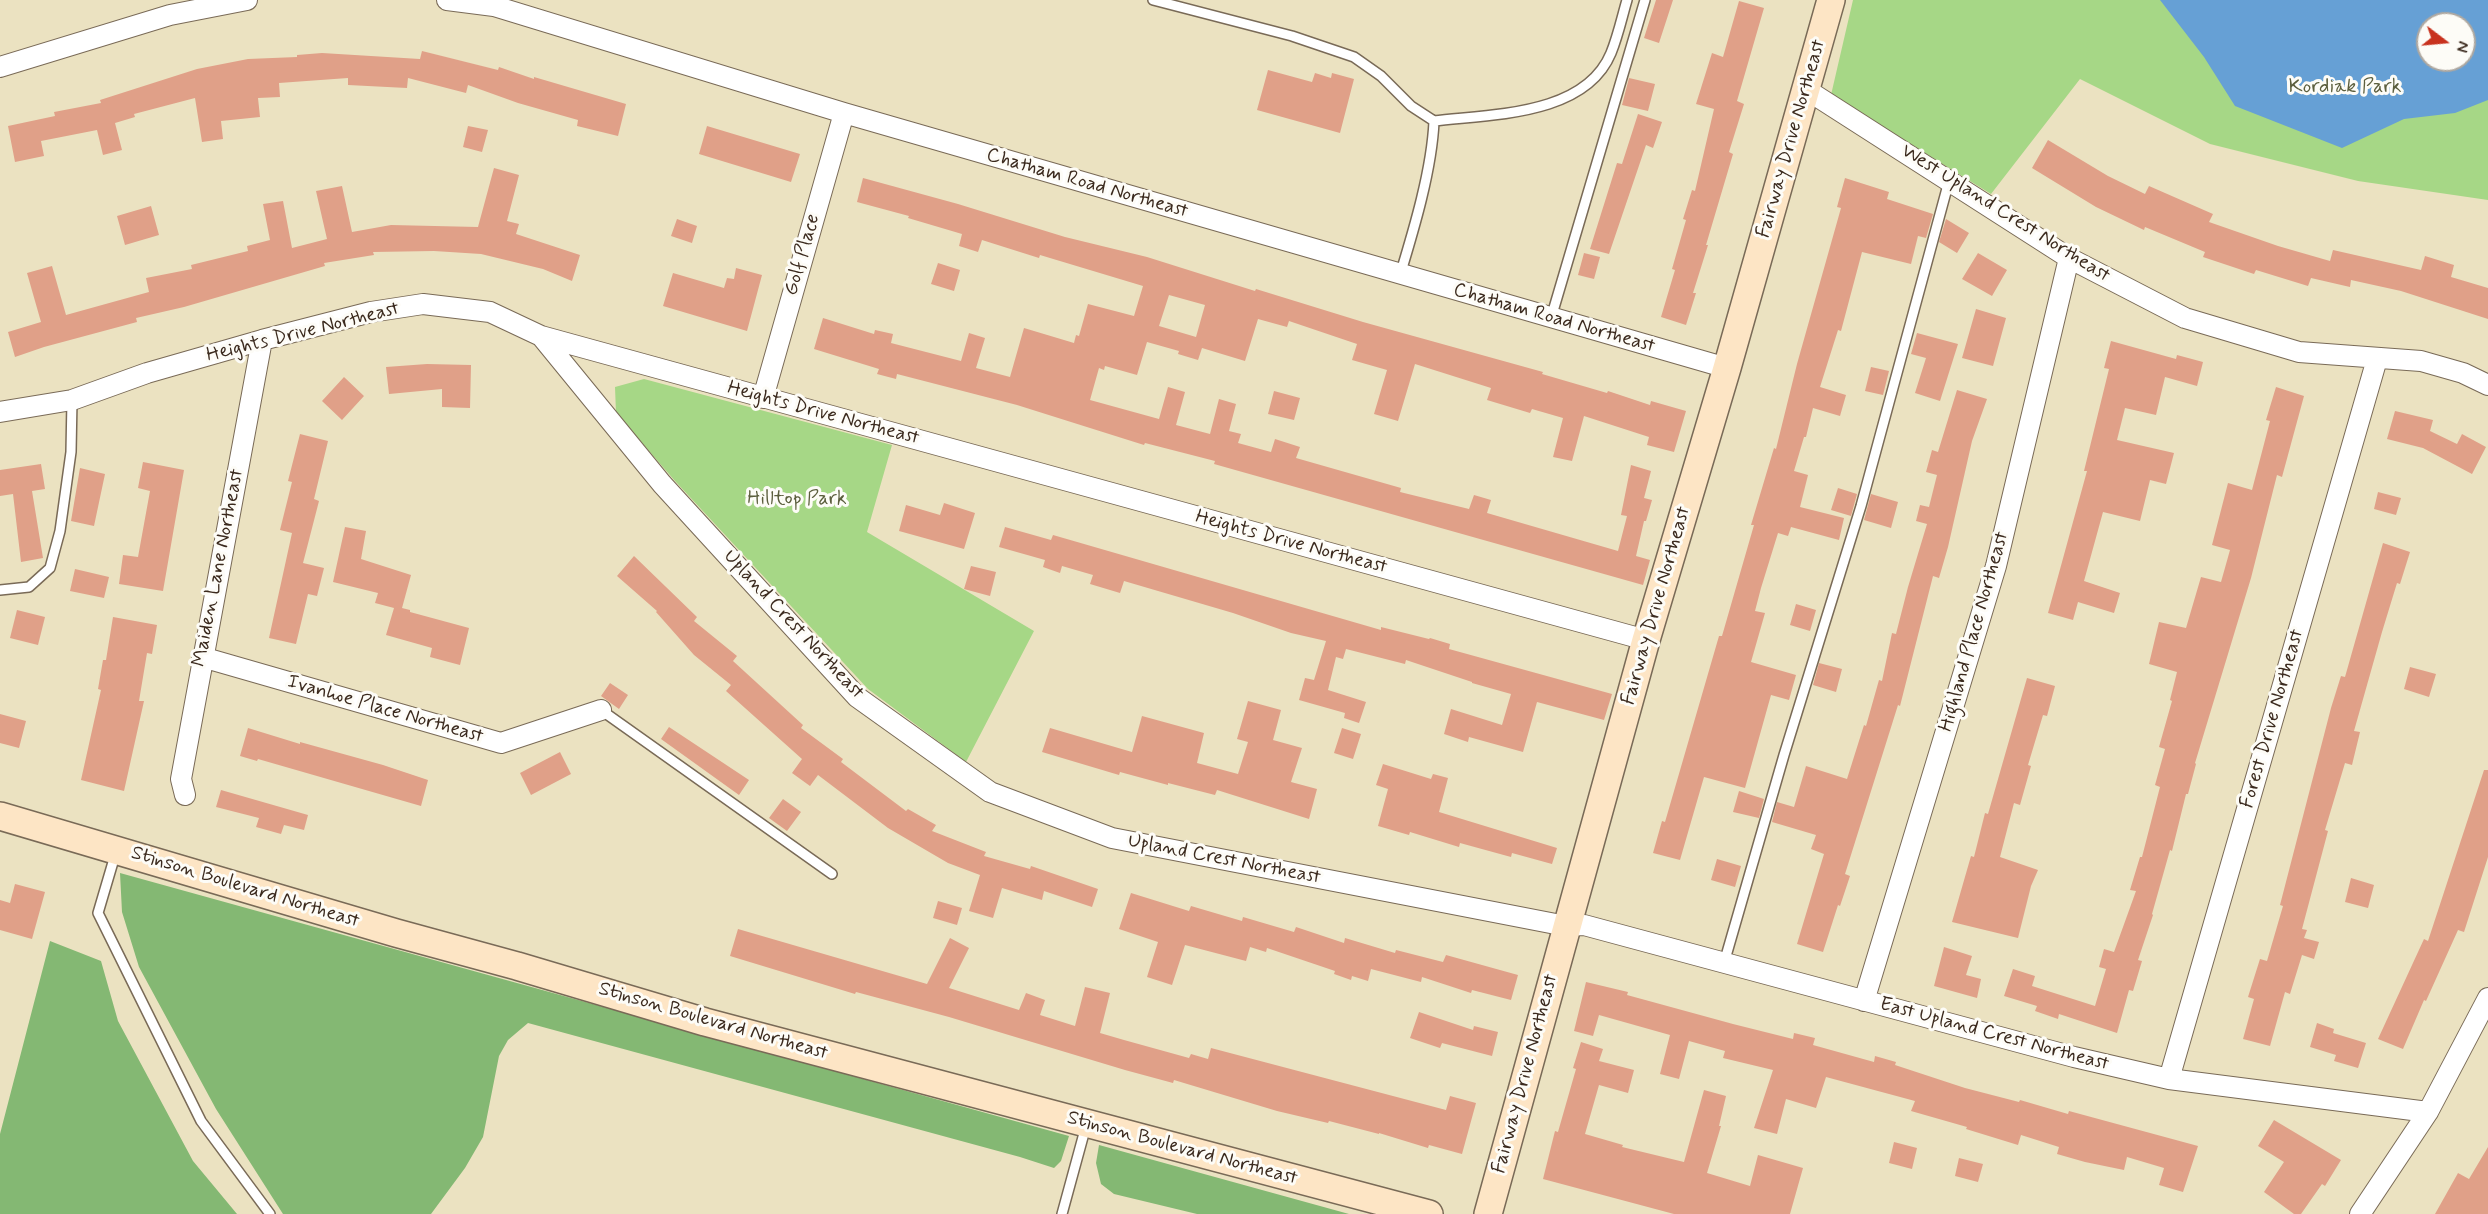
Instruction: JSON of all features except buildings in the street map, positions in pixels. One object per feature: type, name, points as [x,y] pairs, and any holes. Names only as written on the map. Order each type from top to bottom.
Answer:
[{"type":"street","points":[[0,67],[170,15],[247,0]]},
{"type":"street","name":"Chatham Road Northeast","points":[[447,0],[494,6],[844,113],[1727,368]]},
{"type":"street","name":"Fairway Drive Northeast","points":[[1488,1214],[1646,640],[1727,368],[1831,0]]},
{"type":"street","name":"West Upland Crest Northeast","points":[[1807,90],[2069,258],[2185,318],[2299,352],[2421,361],[2463,373],[2488,385]]},
{"type":"street","name":"Golf Place","points":[[763,398],[844,113]]},
{"type":"street","name":"Highland Place Northeast","points":[[1864,1001],[1996,566],[2069,258]]},
{"type":"street","name":"Heights Drive Northeast","points":[[0,412],[72,400],[147,373],[371,312],[423,304],[490,312],[541,336],[1646,640]]},
{"type":"street","name":"Upland Crest Northeast","points":[[541,336],[662,484],[857,697],[990,792],[1112,838],[1566,926]]},
{"type":"street","name":"Maiden Lane Northeast","points":[[185,795],[181,779],[262,340]]},
{"type":"street","name":"Forest Drive Northeast","points":[[2169,1079],[2377,359]]},
{"type":"street","name":"Ivanhoe Place Northeast","points":[[202,657],[501,743],[601,710]]},
{"type":"street","name":"Stinson Boulevard Northeast","points":[[0,816],[705,1022],[1429,1214]]},
{"type":"street","name":"East Upland Crest Northeast","points":[[1566,926],[1584,925],[2074,1057],[2169,1079],[2428,1112]]},
{"type":"street","points":[[2360,1214],[2428,1112],[2488,998]]},
{"type":"lane","points":[[1153,0],[1292,36],[1354,57],[1381,76],[1411,106],[1434,121],[1551,105],[1576,92],[1596,76],[1610,54],[1627,0]]},
{"type":"lane","points":[[1551,318],[1645,0]]},
{"type":"lane","points":[[1400,275],[1409,247],[1433,140],[1434,121]]},
{"type":"lane","points":[[1724,964],[1784,755],[1861,506],[1949,181]]},
{"type":"lane","points":[[0,590],[29,587],[50,568],[60,531],[69,464],[72,400]]},
{"type":"lane","points":[[601,710],[832,874]]},
{"type":"lane","points":[[117,850],[98,913],[201,1121],[270,1214]]},
{"type":"lane","points":[[1062,1214],[1087,1124]]},
{"type":"green space","name":"Kordiak Park","points":[[1853,0],[2488,0],[2488,200],[2358,181],[2210,144],[2080,79],[1991,194],[1831,95]]},
{"type":"green space","name":"Hilltop Park","points":[[644,379],[892,445],[867,532],[1034,631],[966,762],[868,689],[675,481],[616,413],[615,387]]},
{"type":"green space","points":[[120,873],[1069,1136],[1061,1161],[1054,1168],[528,1023],[508,1040],[499,1056],[483,1137],[465,1168],[431,1214],[283,1214],[216,1109],[139,967],[122,912]]},
{"type":"green space","points":[[50,941],[101,961],[118,1021],[193,1161],[237,1214],[0,1214],[0,1134]]},
{"type":"green space","points":[[1099,1145],[1349,1214],[1197,1214],[1114,1194],[1101,1184],[1096,1163]]},
{"type":"water","points":[[2160,0],[2488,0],[2488,100],[2455,113],[2404,119],[2342,148],[2235,106],[2204,57]]}]
